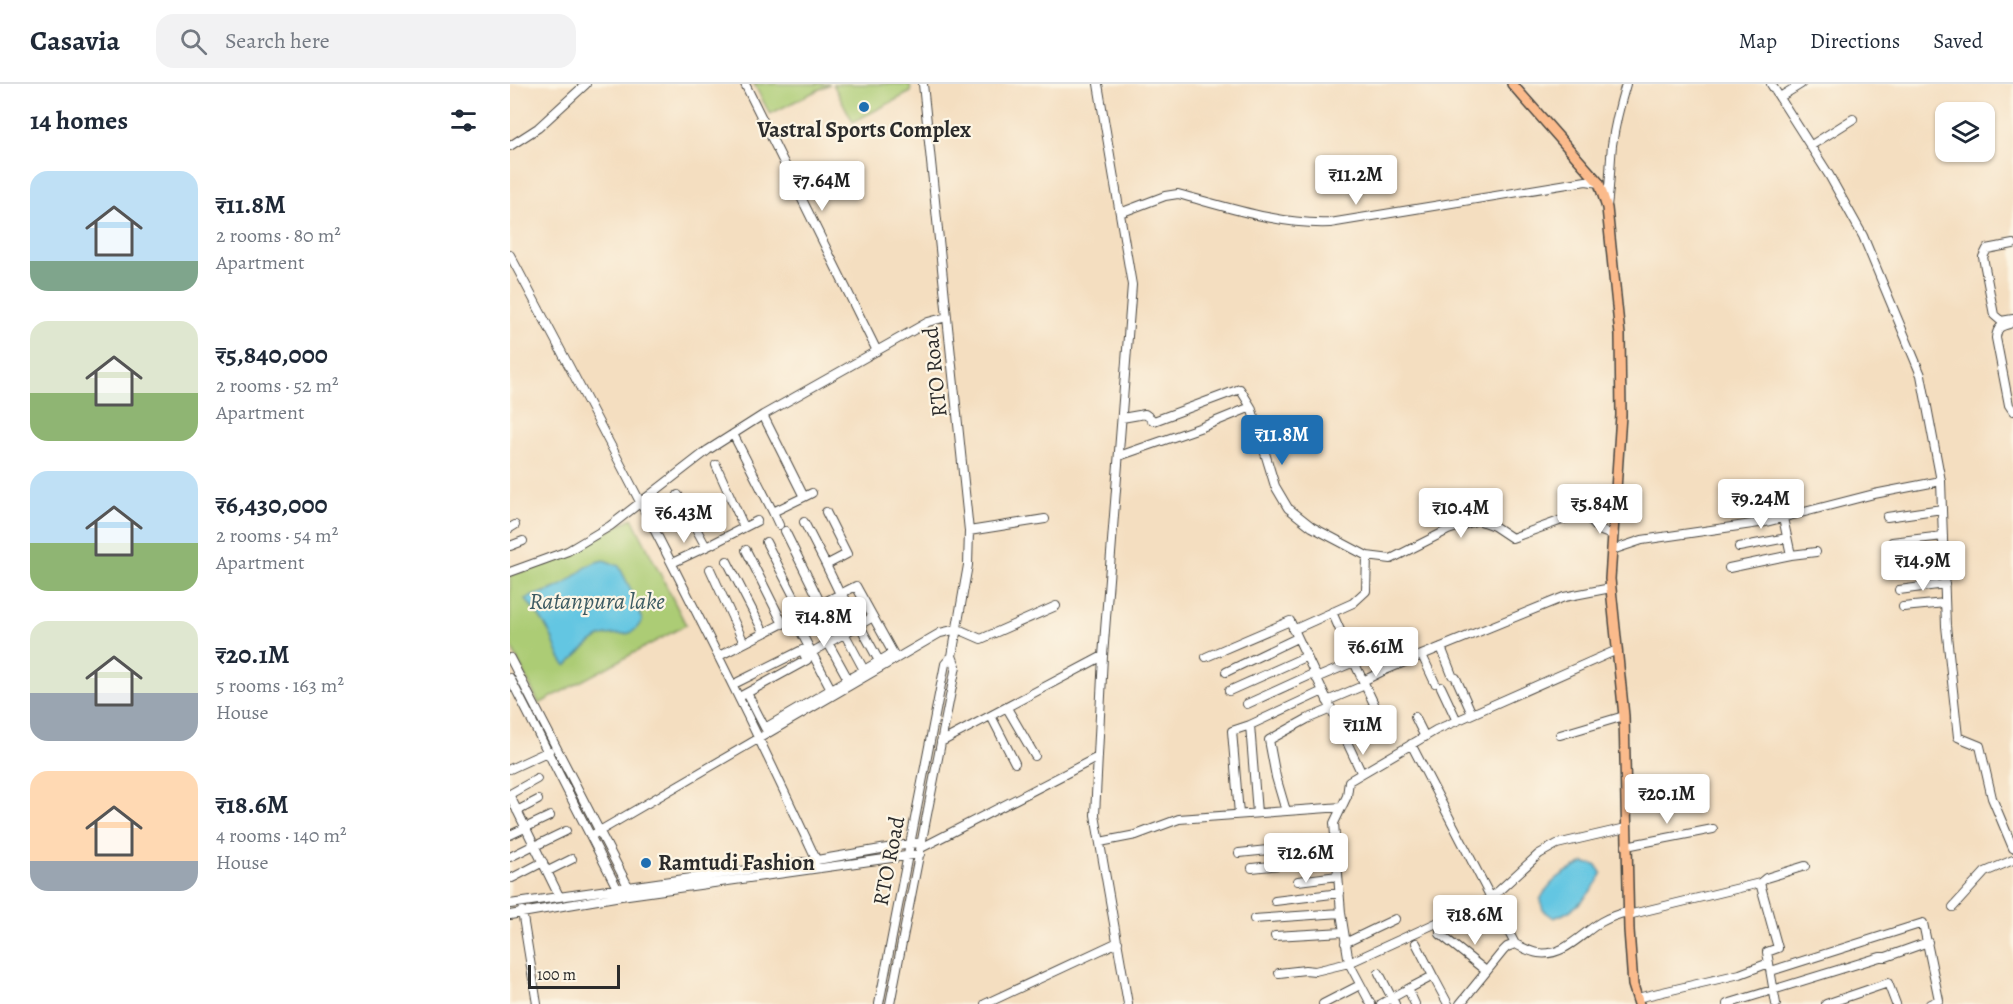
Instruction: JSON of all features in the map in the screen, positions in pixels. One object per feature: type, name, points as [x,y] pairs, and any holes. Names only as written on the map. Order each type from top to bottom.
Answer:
[{"type":"main road","points":[[1512,84],[1599,183],[1607,208],[1620,335],[1621,415],[1611,588],[1624,716],[1628,914],[1633,985],[1638,1001]]},
{"type":"street","points":[[510,146],[538,128],[586,84]]},
{"type":"street","points":[[745,84],[877,351]]},
{"type":"street","name":"RTO Road","points":[[879,1004],[945,664],[952,656],[958,629],[968,565],[969,531],[923,84]]},
{"type":"street","points":[[1098,84],[1132,285],[1103,656],[1095,815],[1128,1004]]},
{"type":"street","points":[[1607,208],[1612,146],[1626,84]]},
{"type":"street","points":[[1771,84],[1863,236],[1921,375],[1941,482],[1946,626],[1958,736],[1980,746],[1992,798],[2013,848]]},
{"type":"street","points":[[1780,97],[1801,84]]},
{"type":"street","points":[[1810,146],[1853,119]]},
{"type":"street","points":[[1120,213],[1165,196],[1178,194],[1266,216],[1312,224],[1330,223],[1586,181],[1599,183]]},
{"type":"street","points":[[2013,244],[1987,249],[1983,257],[1994,315],[2001,321],[2013,321]]},
{"type":"street","points":[[510,255],[642,503],[760,738],[818,864]]},
{"type":"street","points":[[510,572],[568,550],[610,526],[708,450],[763,415],[928,322],[947,317]]},
{"type":"street","points":[[2013,321],[2001,326],[1997,330],[1996,338],[2009,405],[2013,411]]},
{"type":"street","points":[[1122,418],[1145,414],[1154,421],[1240,389],[1251,407],[1275,486],[1288,508],[1312,527],[1367,556],[1391,559],[1448,530],[1478,520],[1494,526],[1512,538],[1573,516],[1586,515]]},
{"type":"street","points":[[1119,456],[1251,407]]},
{"type":"street","points":[[763,415],[808,495],[773,512]]},
{"type":"street","points":[[733,434],[773,512],[864,670]]},
{"type":"street","points":[[716,465],[744,527]]},
{"type":"street","points":[[1612,550],[1642,540],[1766,522],[1874,494],[1941,482]]},
{"type":"street","points":[[678,495],[706,547]]},
{"type":"street","points":[[1586,515],[1591,505],[1617,496]]},
{"type":"street","points":[[1887,518],[1942,509]]},
{"type":"street","points":[[826,512],[847,554],[826,565]]},
{"type":"street","points":[[1586,515],[1596,528],[1607,534],[1614,534]]},
{"type":"street","points":[[1783,518],[1791,555]]},
{"type":"street","points":[[969,531],[1045,519]]},
{"type":"street","points":[[672,563],[757,521]]},
{"type":"street","points":[[804,522],[879,661]]},
{"type":"street","points":[[1892,542],[1943,536]]},
{"type":"street","points":[[1739,547],[1787,538]]},
{"type":"street","points":[[510,546],[523,541]]},
{"type":"street","points":[[766,542],[848,679]]},
{"type":"street","points":[[746,550],[783,624]]},
{"type":"street","points":[[1730,568],[1816,552]]},
{"type":"street","points":[[1226,672],[1332,612],[1353,603],[1366,591],[1367,556]]},
{"type":"street","points":[[727,561],[764,633]]},
{"type":"street","points":[[1897,568],[1944,562]]},
{"type":"street","points":[[710,569],[744,643]]},
{"type":"street","points":[[1899,590],[1945,584]]},
{"type":"street","points":[[719,656],[855,586],[893,653],[765,728],[747,693]]},
{"type":"street","points":[[1327,701],[1364,683],[1385,669],[1564,597],[1611,588]]},
{"type":"street","points":[[1903,607],[1945,603]]},
{"type":"street","points":[[591,836],[940,633],[958,629],[981,639],[1056,606]]},
{"type":"street","points":[[1332,612],[1375,706],[1339,726]]},
{"type":"street","points":[[808,654],[873,617]]},
{"type":"street","points":[[794,619],[808,654],[831,689]]},
{"type":"street","points":[[1206,657],[1290,621],[1361,772]]},
{"type":"street","points":[[1441,647],[1472,714]]},
{"type":"street","points":[[738,682],[802,650],[808,654]]},
{"type":"street","points":[[1369,1003],[1349,963],[1341,913],[1334,823],[1347,796],[1349,781],[1411,744],[1457,721],[1617,650]]},
{"type":"street","points":[[739,697],[807,660],[808,654]]},
{"type":"street","points":[[1422,655],[1457,721]]},
{"type":"street","name":"RTO Road","points":[[890,1004],[956,666],[952,656]]},
{"type":"street","points":[[941,742],[1103,656]]},
{"type":"street","points":[[1229,691],[1307,656]]},
{"type":"street","points":[[510,658],[630,890]]},
{"type":"street","points":[[1247,704],[1354,662]]},
{"type":"street","points":[[510,678],[621,896]]},
{"type":"street","points":[[1239,814],[1232,731],[1323,691]]},
{"type":"street","points":[[1007,708],[1035,756]]},
{"type":"street","points":[[1287,811],[1276,777],[1269,740],[1331,709]]},
{"type":"street","points":[[992,716],[1015,762]]},
{"type":"street","points":[[1560,735],[1624,716]]},
{"type":"street","points":[[1415,717],[1425,737]]},
{"type":"street","points":[[1250,725],[1257,813]]},
{"type":"street","points":[[1411,744],[1515,944],[1538,953],[1559,950],[1581,938],[1600,922],[1617,914],[1628,914],[1760,883],[1805,866]]},
{"type":"street","points":[[510,770],[549,751]]},
{"type":"street","points":[[510,904],[617,888],[630,890],[818,864],[909,856],[1098,757]]},
{"type":"street","points":[[537,779],[510,795],[515,811],[526,827],[559,896]]},
{"type":"street","points":[[922,786],[932,788]]},
{"type":"street","points":[[515,811],[538,800]]},
{"type":"street","points":[[1100,842],[1136,835],[1179,819],[1342,807]]},
{"type":"street","points":[[510,835],[550,816]]},
{"type":"street","points":[[1280,973],[1316,971],[1349,963],[1491,898],[1539,854],[1557,844],[1626,828]]},
{"type":"street","points":[[1626,846],[1713,829]]},
{"type":"street","points":[[510,857],[566,831]]},
{"type":"street","points":[[1239,853],[1336,843]]},
{"type":"street","points":[[818,864],[911,844],[921,848]]},
{"type":"street","points":[[548,871],[572,859]]},
{"type":"street","points":[[1252,868],[1337,859]]},
{"type":"street","points":[[1953,907],[1985,872],[2013,860]]},
{"type":"street","points":[[512,878],[543,862]]},
{"type":"street","points":[[1298,881],[1338,876]]},
{"type":"street","points":[[1760,883],[1779,948],[1767,952],[1776,1004]]},
{"type":"street","points":[[510,915],[621,896],[630,890]]},
{"type":"street","points":[[1275,901],[1340,893]]},
{"type":"street","points":[[520,903],[537,1004]]},
{"type":"street","points":[[1254,919],[1341,913]]},
{"type":"street","points":[[1345,943],[1395,919]]},
{"type":"street","points":[[1638,1001],[1770,967],[1923,923],[1939,1000],[1930,1004]]},
{"type":"street","points":[[1444,925],[1440,934],[1486,971]]},
{"type":"street","points":[[1275,936],[1343,932]]},
{"type":"street","points":[[985,1004],[1118,942]]},
{"type":"street","points":[[1727,1004],[1886,957],[1928,942]]},
{"type":"street","points":[[1416,943],[1449,1004]]},
{"type":"street","points":[[1460,1004],[1503,951],[1515,944]]},
{"type":"street","points":[[1379,973],[1393,1001]]},
{"type":"street","points":[[1381,1004],[1393,1001],[1408,989],[1433,976]]},
{"type":"street","points":[[1826,1004],[1888,983],[1896,1004]]},
{"type":"street","points":[[1323,1004],[1360,985]]},
{"type":"street","points":[[1408,989],[1415,1004]]},
{"type":"green space","name":"Vastral Sports Complex","points":[[754,84],[830,84],[770,114]]},
{"type":"green space","name":"Vastral Sports Complex","points":[[833,84],[910,84],[911,92],[853,122]]},
{"type":"green space","points":[[632,518],[686,625],[539,704],[510,644],[510,575],[549,563]]},
{"type":"water","name":"Ratanpura lake","points":[[604,560],[619,566],[642,620],[633,631],[596,639],[566,666],[545,625],[525,599],[558,587],[591,564]]},
{"type":"water","points":[[1584,863],[1596,865],[1602,874],[1582,901],[1570,911],[1554,918],[1543,910],[1540,900],[1558,877]]},
{"type":"place","name":"Vastral Sports Complex","points":[[864,107]]},
{"type":"place","name":"Ramtudi Fashion","points":[[646,863]]}]
